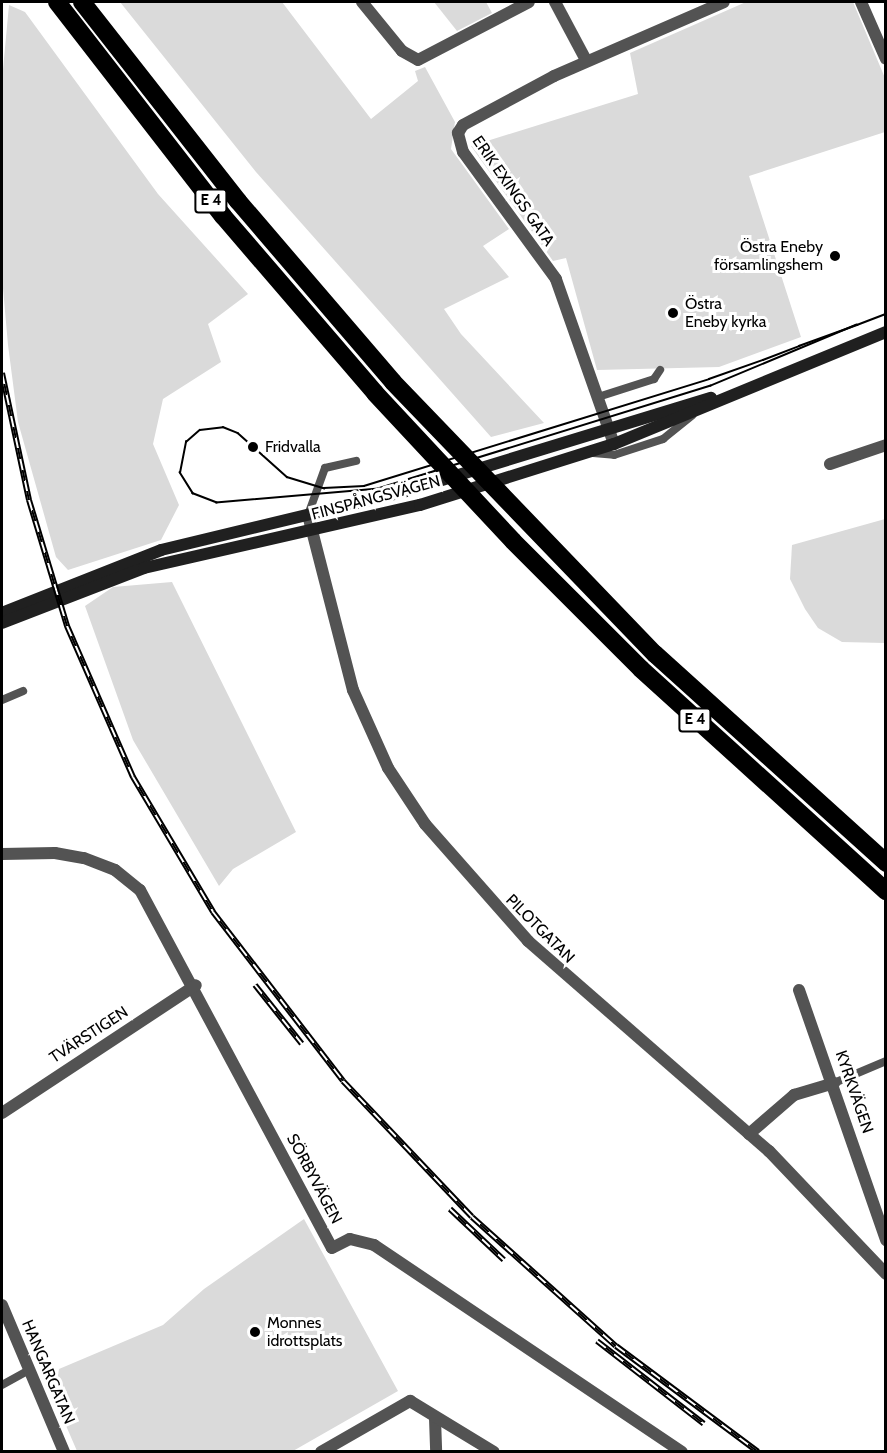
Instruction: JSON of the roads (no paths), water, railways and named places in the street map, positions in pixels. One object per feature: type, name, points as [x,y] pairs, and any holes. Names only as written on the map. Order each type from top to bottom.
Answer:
[{"type":"highway","name":"E 4","points":[[57,2],[224,216],[375,393],[513,541],[641,669],[885,891]]},
{"type":"highway","name":"E 4","points":[[82,2],[238,201],[409,399],[655,654],[885,862]]},
{"type":"main road","name":"FINSPÅNGSVÄGEN","points":[[73,586],[144,568],[312,533],[420,505],[536,469],[614,444],[695,413],[753,386],[885,332]]},
{"type":"main road","name":"FINSPÅNGSVÄGEN","points":[[3,617],[161,550],[406,491],[753,386]]},
{"type":"street","points":[[362,2],[412,59],[530,2]]},
{"type":"street","points":[[555,2],[586,60]]},
{"type":"street","name":"ERIK EXINGS GATA","points":[[614,444],[556,279],[457,139],[463,125],[586,60],[724,2]]},
{"type":"street","points":[[861,2],[885,59]]},
{"type":"street","points":[[830,464],[885,445]]},
{"type":"street","name":"PILOTGATAN","points":[[308,515],[343,662],[363,716],[388,768],[425,824],[466,876],[563,975],[749,1134],[884,1267]]},
{"type":"street","name":"SÖRBYVÄGEN","points":[[2,854],[68,854],[130,879],[151,904],[196,985],[332,1248],[350,1239],[374,1245],[682,1452]]},
{"type":"street","name":"TVÄRSTIGEN","points":[[2,1113],[196,985]]},
{"type":"street","name":"KYRKVÄGEN","points":[[799,990],[834,1083],[885,1240]]},
{"type":"street","points":[[749,1134],[794,1095],[834,1083]]},
{"type":"street","name":"HANGARGATAN","points":[[2,1305],[64,1452]]},
{"type":"street","points":[[321,1452],[410,1401],[494,1452]]},
{"type":"street","points":[[435,1418],[436,1452]]},
{"type":"lane","points":[[598,397],[654,379],[660,370]]},
{"type":"lane","points":[[589,452],[614,455],[663,439],[695,413]]},
{"type":"lane","points":[[308,515],[325,468],[356,461]]},
{"type":"lane","points":[[2,700],[23,691]]},
{"type":"lane","points":[[834,1083],[885,1061]]},
{"type":"lane","points":[[2,1385],[29,1370]]},
{"type":"tram line","points":[[857,325],[711,386],[379,489],[217,503],[193,494],[180,473],[186,442],[200,430],[223,427],[238,433],[287,477],[324,488],[364,486],[709,379],[886,314]]},
{"type":"railway","points":[[2,373],[29,500],[67,626],[133,777],[213,912],[343,1081],[472,1217],[616,1346],[758,1452]]},
{"type":"railway","points":[[255,985],[302,1044]]},
{"type":"railway","points":[[450,1209],[504,1260]]},
{"type":"railway","points":[[597,1341],[704,1424]]},
{"type":"place","name":"Östra Eneby församlingshem","points":[[835,256]]},
{"type":"place","name":"Östra Eneby kyrka","points":[[673,313]]},
{"type":"place","name":"Fridvalla","points":[[253,447]]},
{"type":"place","name":"Monnes idrottsplats","points":[[255,1332]]}]
